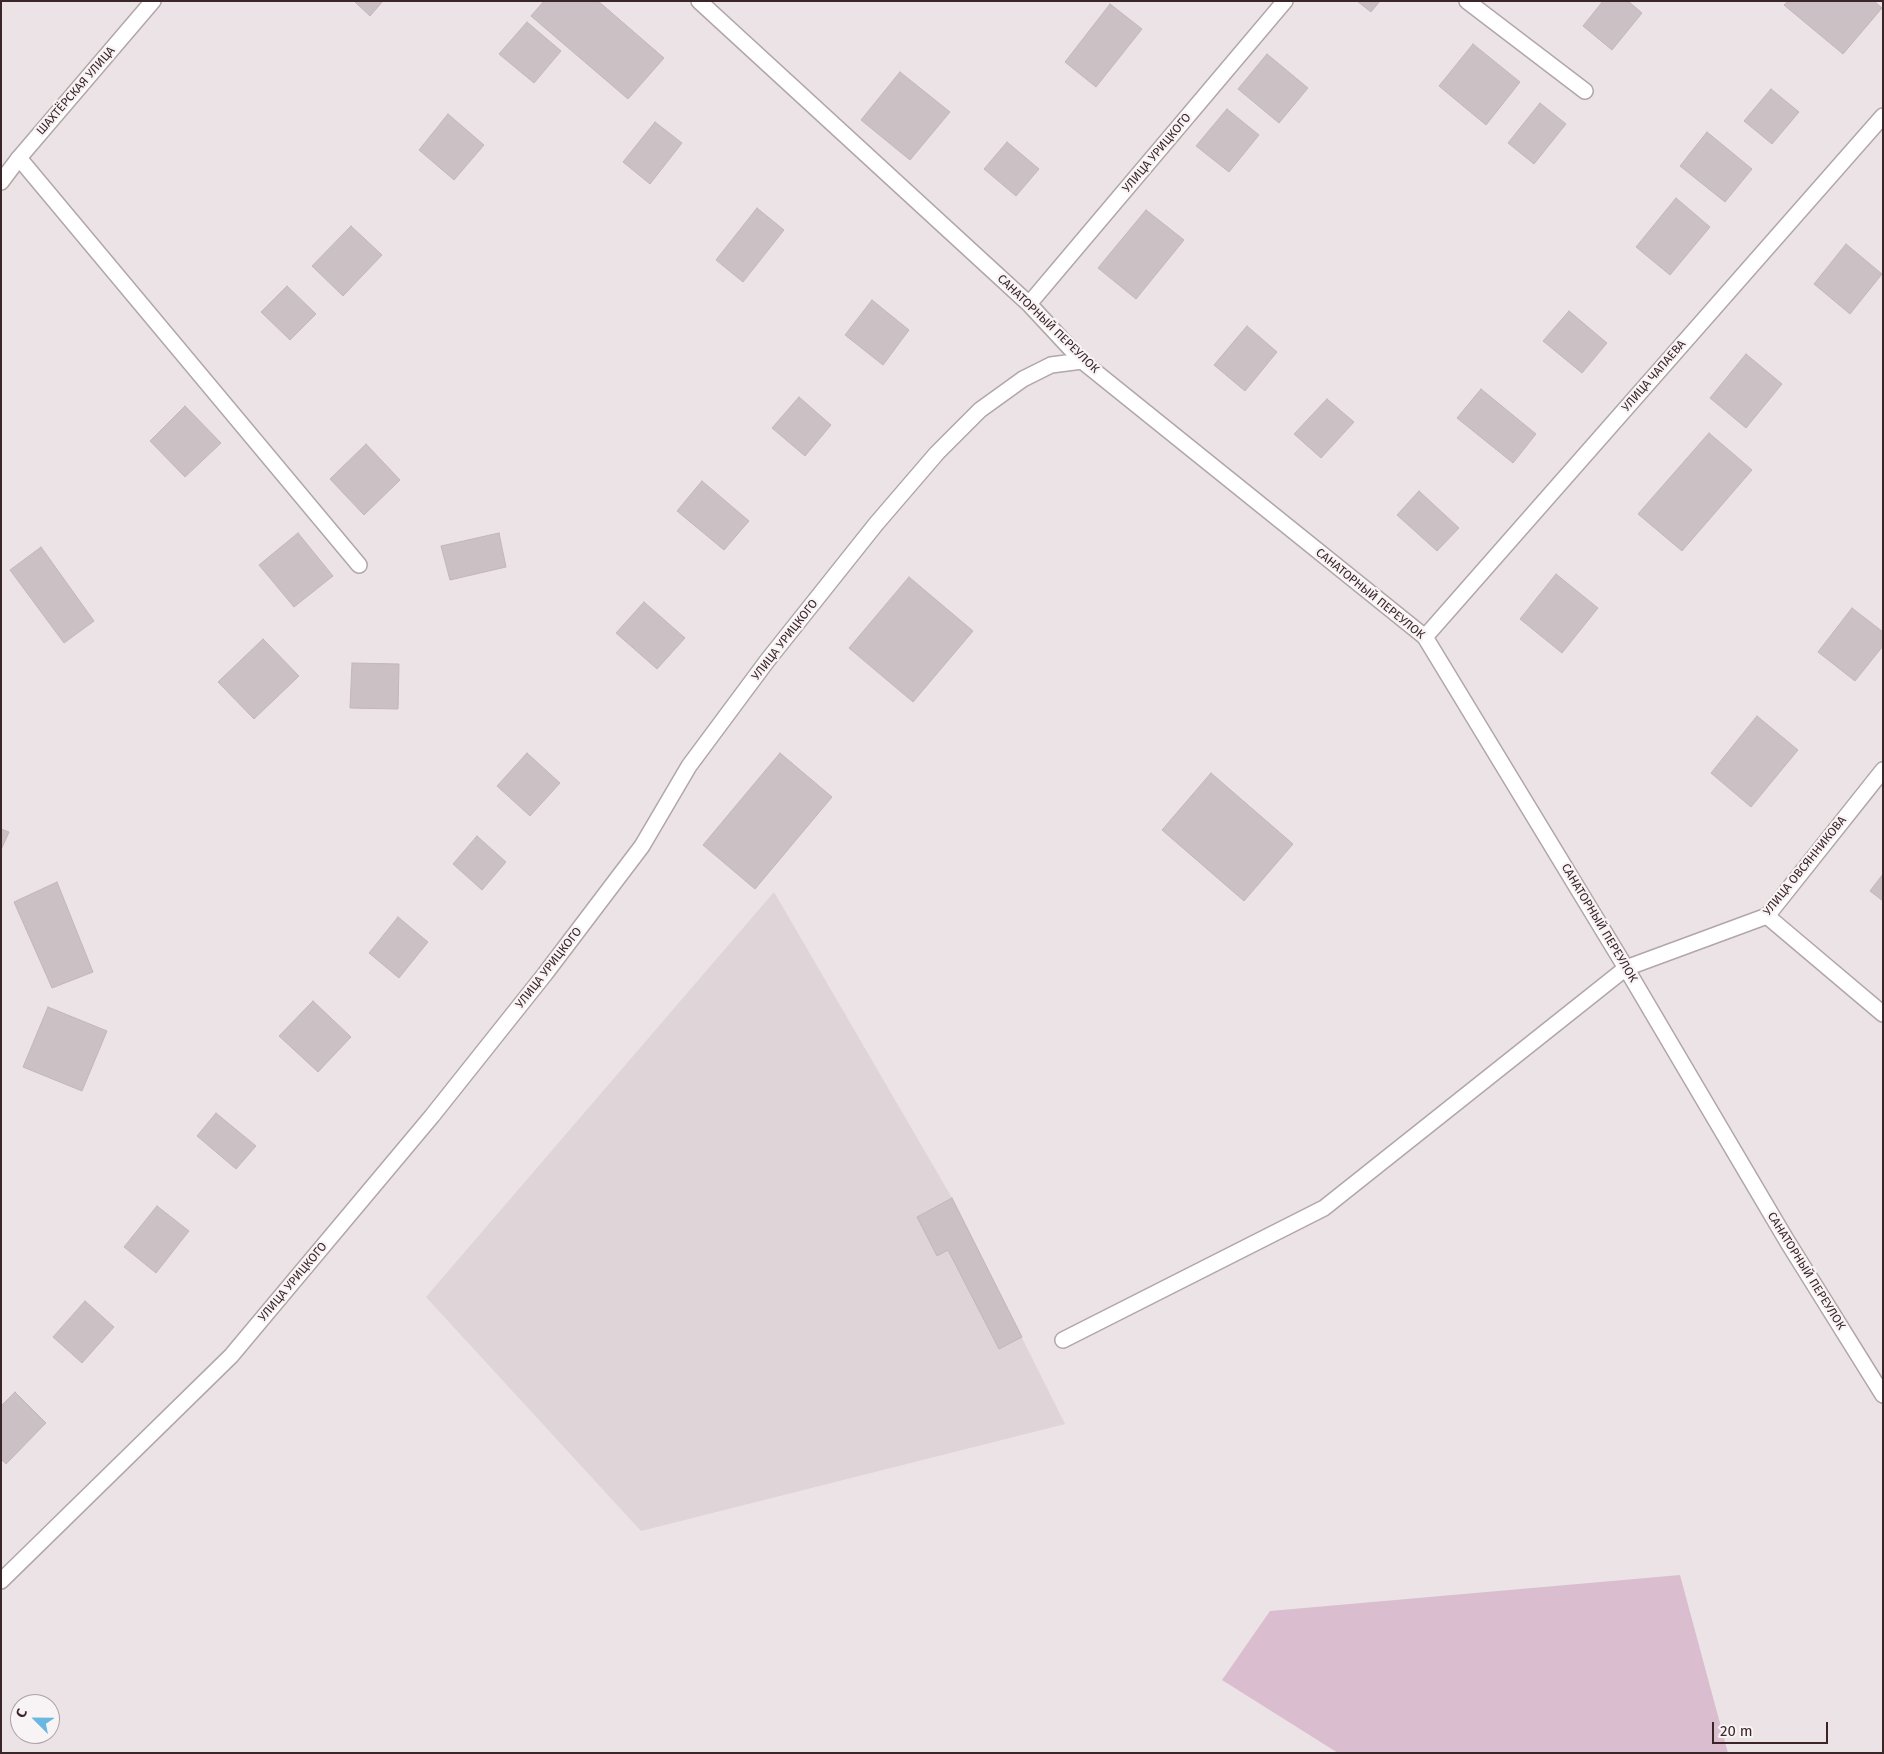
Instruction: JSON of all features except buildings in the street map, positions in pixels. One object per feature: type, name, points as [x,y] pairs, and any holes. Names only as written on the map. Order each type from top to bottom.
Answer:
[{"type":"street","name":"ШАХТЁРСКАЯ УЛИЦА","points":[[1,182],[19,158],[154,1]]},
{"type":"street","name":"САНАТОРНЫЙ ПЕРЕУЛОК","points":[[699,1],[1029,304],[1082,361],[1425,637],[1626,968],[1787,1241],[1883,1395]]},
{"type":"street","name":"УЛИЦА УРИЦКОГО","points":[[1029,304],[1285,1]]},
{"type":"street","points":[[1467,1],[1585,91]]},
{"type":"street","name":"УЛИЦА ЧАПАЕВА","points":[[1425,637],[1883,116]]},
{"type":"street","points":[[19,158],[358,565]]},
{"type":"street","name":"УЛИЦА УРИЦКОГО","points":[[1,1581],[232,1356],[432,1116],[545,974],[642,846],[689,766],[768,661],[876,524],[936,453],[980,410],[1023,379],[1051,365],[1082,361]]},
{"type":"street","name":"УЛИЦА ОВСЯННИКОВА","points":[[1063,1340],[1324,1208],[1626,968],[1767,916],[1883,770]]},
{"type":"street","points":[[1767,916],[1883,1014]]},
{"type":"shaded area","points":[[774,892],[952,1198],[1065,1424],[641,1531],[426,1297]]},
{"type":"shaded area","points":[[1680,1575],[1728,1753],[1338,1753],[1222,1680],[1270,1611]]}]
